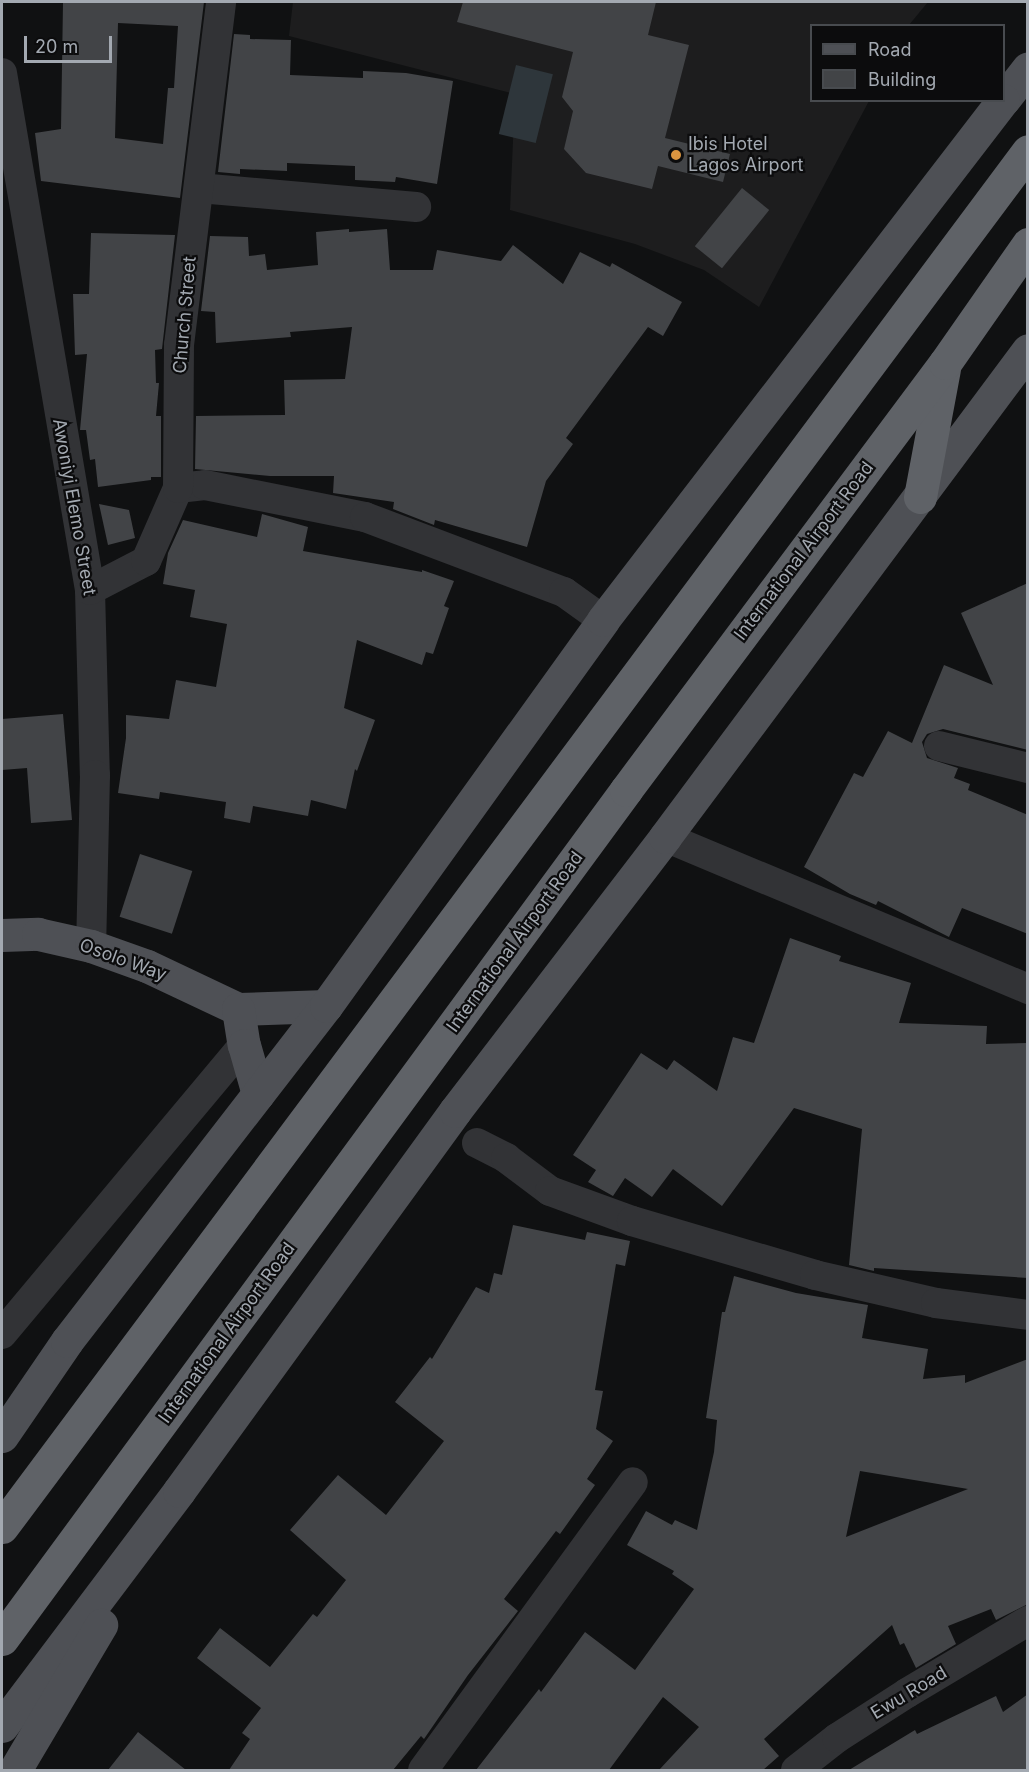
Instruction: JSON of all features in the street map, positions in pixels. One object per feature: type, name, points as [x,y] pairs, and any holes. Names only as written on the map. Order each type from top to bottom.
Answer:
[{"type":"highway","points":[[2,1527],[1028,151]]},
{"type":"highway","name":"International Airport Road","points":[[2,1639],[619,800],[945,363],[1028,244]]},
{"type":"highway","points":[[920,497],[945,363]]},
{"type":"main road","points":[[1005,97],[1028,68]]},
{"type":"main road","points":[[2,1436],[67,1341],[326,1006],[603,620],[1001,102]]},
{"type":"main road","points":[[2,1726],[179,1491],[455,1111],[665,837],[1028,350]]},
{"type":"main road","name":"Osolo Way","points":[[2,935],[38,934],[92,946],[147,966],[238,1009],[326,1006]]},
{"type":"main road","points":[[238,1009],[244,1046],[258,1094]]},
{"type":"main road","points":[[15,1770],[179,1491]]},
{"type":"street","name":"Church Street","points":[[90,590],[146,561],[178,488],[179,345],[221,2]]},
{"type":"street","name":"Awoniyi Elemo Street","points":[[2,73],[90,590],[95,775],[92,946]]},
{"type":"street","points":[[199,188],[416,207]]},
{"type":"street","points":[[178,488],[205,485],[365,517],[564,592],[603,620]]},
{"type":"street","points":[[939,746],[1028,768]]},
{"type":"street","points":[[665,837],[1028,989]]},
{"type":"street","points":[[2,1334],[244,1046]]},
{"type":"street","points":[[477,1143],[506,1158],[550,1191],[632,1221],[815,1275],[936,1303],[1028,1316]]},
{"type":"street","points":[[423,1770],[633,1482]]},
{"type":"street","name":"Ewu Road","points":[[796,1770],[837,1738],[907,1693],[1028,1622]]},
{"type":"shaded area","name":"Ibis Hotel Lagos Airport","points":[[293,2],[928,2],[910,24],[810,24],[810,102],[868,102],[759,307],[704,270],[635,244],[510,210],[515,94],[289,36]]},
{"type":"shaded area","points":[[516,65],[553,74],[536,143],[499,134]]},
{"type":"building","points":[[63,2],[204,2],[180,198],[41,181],[35,133],[61,129]],"holes":[[[118,23],[178,26],[174,88],[168,88],[163,144],[115,138]]]},
{"type":"building","points":[[463,2],[656,2],[648,35],[689,45],[665,138],[730,154],[723,182],[658,166],[652,189],[586,173],[564,149],[573,111],[562,97],[573,52],[457,22]]},
{"type":"building","points":[[234,34],[250,35],[250,39],[291,40],[290,75],[363,78],[363,71],[406,73],[453,81],[437,184],[396,177],[395,182],[355,180],[355,166],[287,163],[287,171],[240,169],[240,174],[218,172]]},
{"type":"building","points":[[742,188],[769,210],[722,268],[695,246]]},
{"type":"building","points":[[349,229],[349,232],[387,229],[390,270],[433,270],[437,250],[501,261],[513,245],[563,284],[580,252],[610,267],[612,263],[682,302],[663,336],[648,327],[566,438],[573,444],[546,481],[527,547],[435,520],[434,525],[393,509],[394,502],[333,493],[334,476],[270,476],[195,469],[196,416],[285,415],[284,380],[345,379],[352,327],[290,332],[291,337],[216,343],[215,312],[201,311],[210,236],[248,237],[249,256],[265,254],[267,270],[318,265],[316,232]]},
{"type":"building","points":[[91,233],[175,235],[162,349],[155,350],[156,383],[159,383],[156,416],[161,416],[161,477],[151,477],[151,480],[98,487],[95,459],[90,460],[86,430],[80,430],[87,354],[75,355],[73,294],[89,294]]},
{"type":"building","points":[[99,504],[129,510],[135,538],[108,545]]},
{"type":"building","points":[[262,514],[308,527],[303,551],[422,572],[422,570],[454,581],[444,606],[449,608],[433,654],[426,652],[422,665],[357,640],[344,708],[375,720],[357,771],[355,769],[346,809],[311,800],[308,816],[253,806],[250,823],[224,818],[226,802],[160,792],[159,799],[118,793],[126,738],[126,715],[169,719],[176,680],[216,687],[227,624],[190,617],[195,590],[163,584],[168,553],[183,520],[257,537]]},
{"type":"building","points":[[1028,583],[1028,750],[943,729],[927,734],[922,742],[927,758],[958,768],[954,778],[970,784],[968,790],[1028,815],[1028,934],[962,908],[949,937],[878,901],[876,905],[850,894],[804,867],[854,773],[863,777],[888,731],[912,743],[944,665],[993,685],[961,613]]},
{"type":"building","points":[[63,714],[72,820],[31,823],[27,768],[2,770],[2,719]]},
{"type":"building","points":[[140,854],[192,871],[172,934],[120,917]]},
{"type":"building","points":[[790,938],[841,956],[839,961],[911,983],[899,1023],[987,1026],[986,1044],[1028,1043],[1028,1278],[874,1268],[874,1271],[849,1265],[862,1129],[794,1108],[722,1206],[673,1169],[652,1197],[625,1178],[613,1196],[588,1182],[596,1170],[573,1155],[641,1053],[667,1070],[674,1060],[717,1091],[733,1037],[754,1043]]},
{"type":"building","points":[[513,1225],[585,1240],[587,1232],[630,1241],[625,1266],[616,1264],[595,1390],[603,1391],[596,1429],[613,1441],[587,1479],[595,1485],[560,1534],[556,1531],[504,1599],[518,1611],[468,1675],[424,1739],[421,1736],[393,1770],[229,1770],[250,1739],[242,1733],[261,1708],[197,1658],[220,1628],[270,1667],[313,1614],[317,1617],[346,1580],[290,1530],[338,1475],[386,1515],[444,1441],[395,1402],[430,1357],[432,1359],[476,1287],[489,1293],[494,1273],[502,1275]]},
{"type":"building","points":[[734,1276],[796,1293],[868,1305],[862,1338],[928,1349],[923,1379],[965,1375],[965,1383],[1028,1359],[1028,1604],[996,1620],[991,1609],[948,1626],[956,1644],[916,1668],[904,1643],[900,1645],[892,1625],[764,1739],[779,1756],[763,1770],[659,1770],[699,1727],[663,1697],[609,1770],[476,1770],[539,1689],[541,1692],[585,1632],[635,1670],[694,1589],[672,1574],[674,1571],[627,1545],[646,1511],[672,1525],[675,1520],[697,1530],[714,1452],[717,1420],[706,1418],[722,1312],[725,1312]],"holes":[[[860,1471],[968,1489],[846,1537]]]},
{"type":"building","points":[[1028,1694],[1028,1770],[849,1770],[915,1730],[917,1734],[996,1696],[1003,1712]]},
{"type":"building","points":[[138,1732],[148,1740],[186,1770],[108,1770]]},
{"type":"place","name":"Ibis Hotel Lagos Airport","points":[[676,155]]}]
